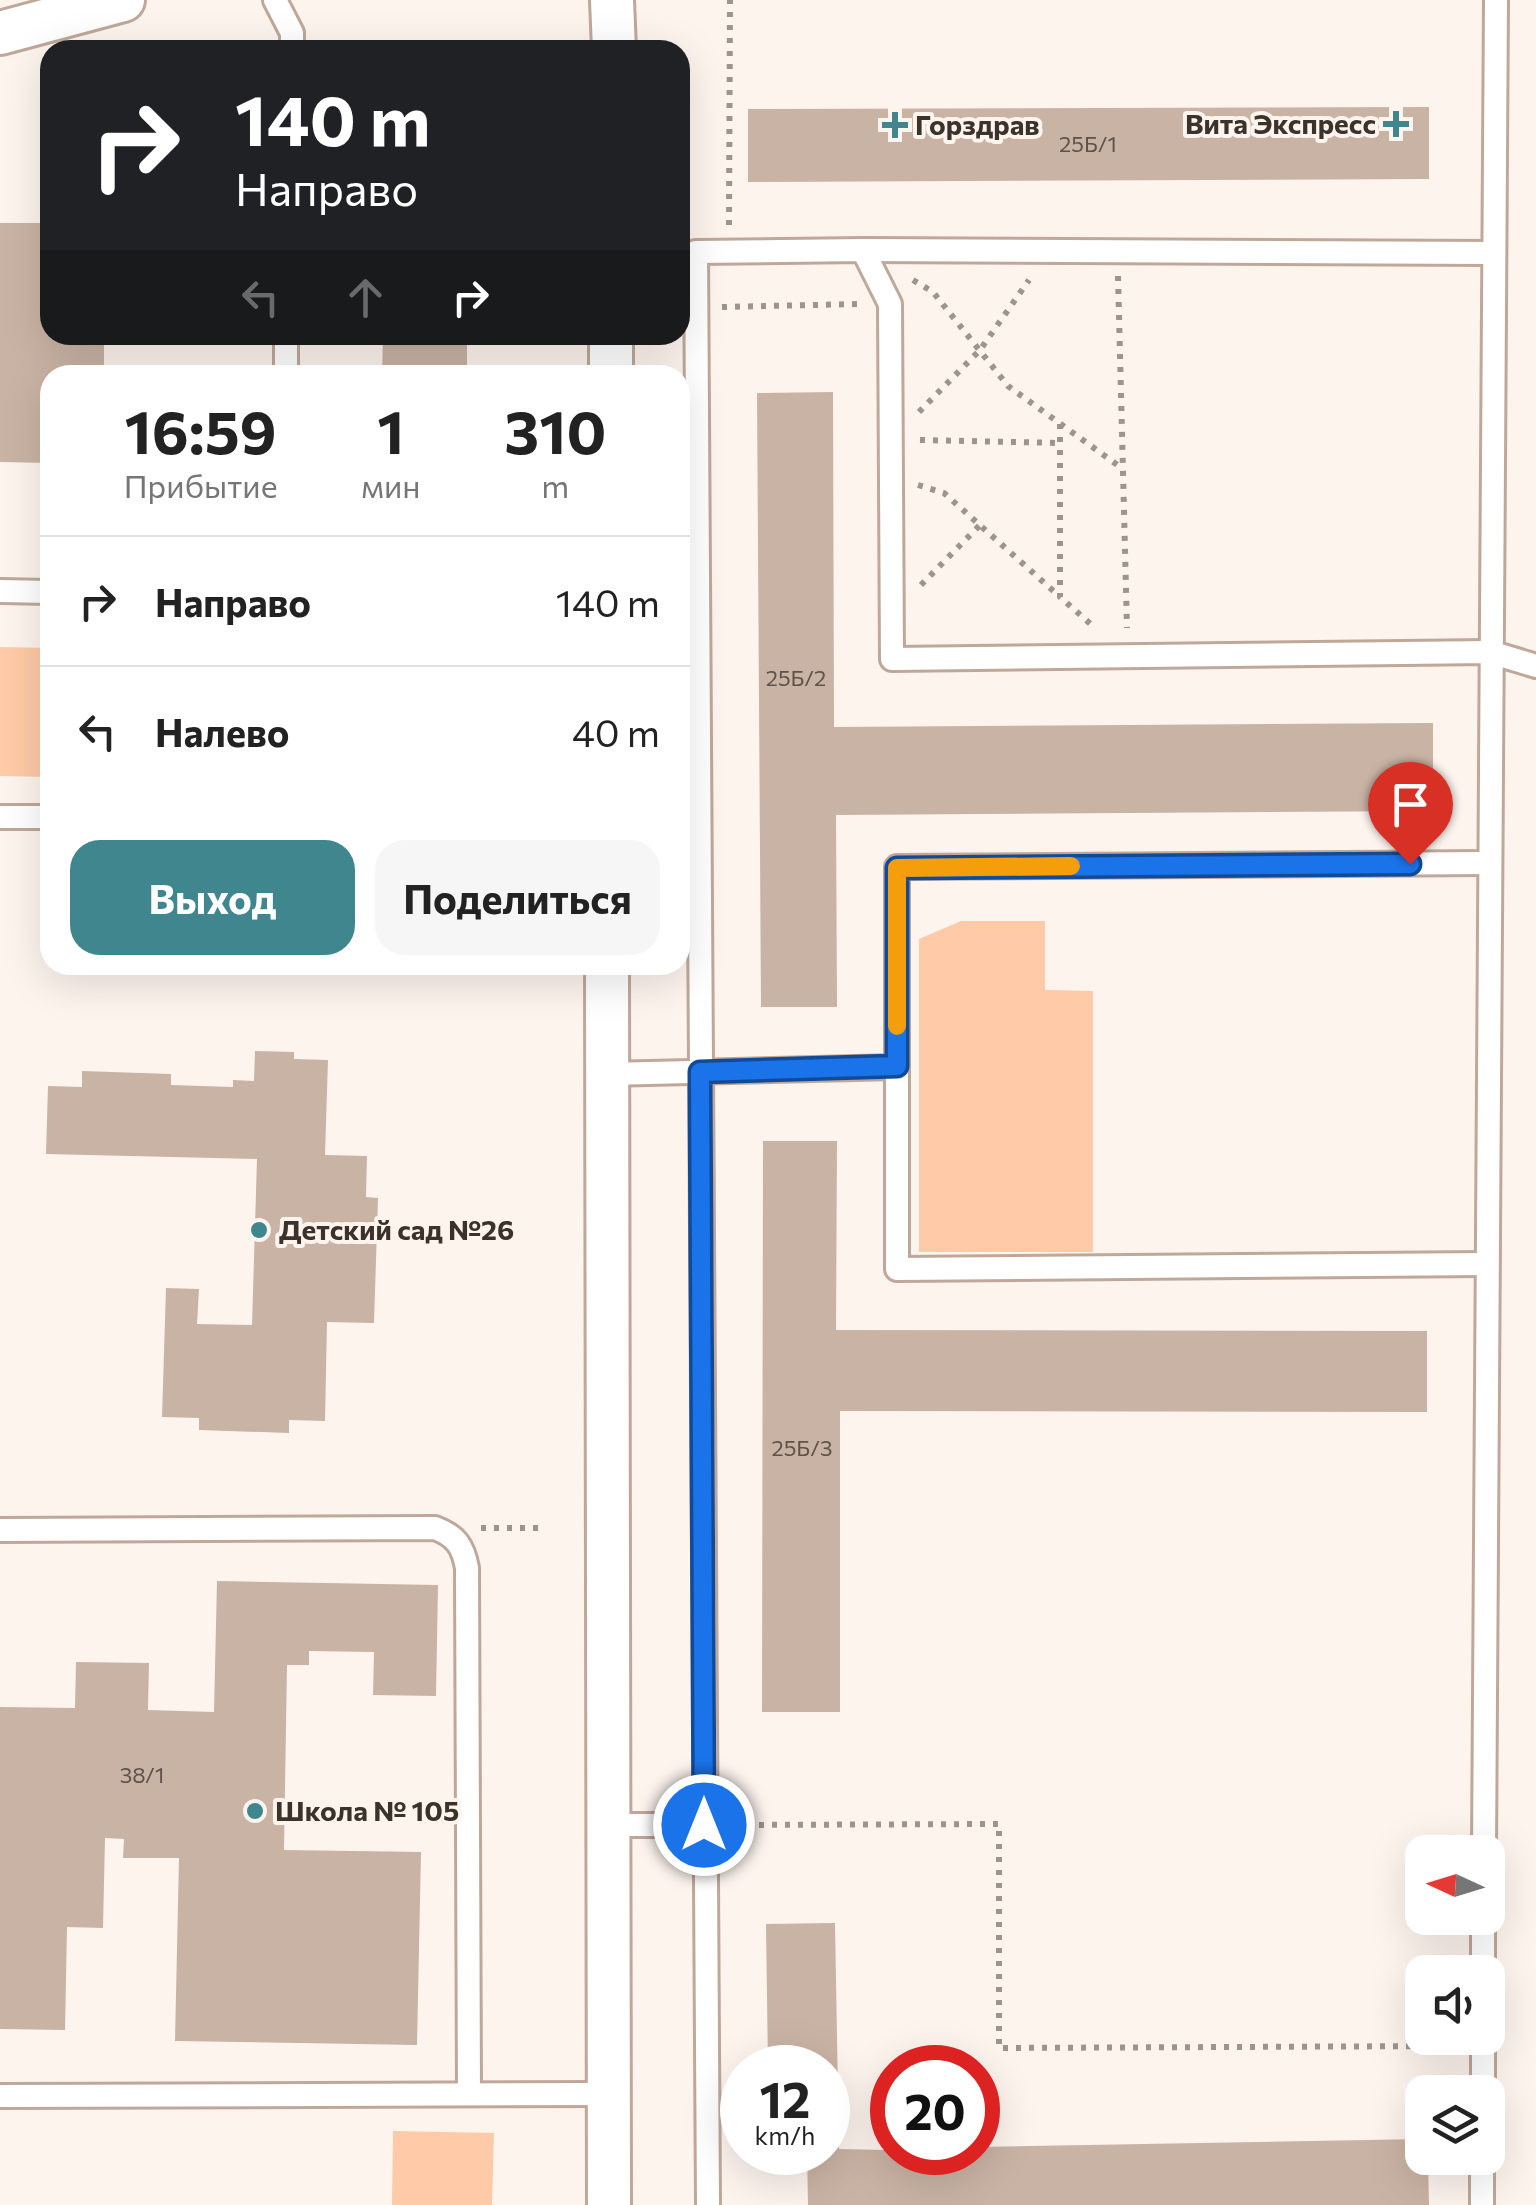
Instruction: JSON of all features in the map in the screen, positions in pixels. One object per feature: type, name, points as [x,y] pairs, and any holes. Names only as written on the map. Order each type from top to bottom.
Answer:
[{"type":"street","points":[[0,33],[123,0]]},
{"type":"street","points":[[612,0],[614,40]]},
{"type":"street","points":[[607,975],[609,2205]]},
{"type":"lane","points":[[275,0],[292,32],[292,40]]},
{"type":"lane","points":[[1484,1835],[1496,0]]},
{"type":"lane","points":[[864,250],[890,304],[892,659],[1490,652],[1536,666]]},
{"type":"lane","points":[[708,2205],[696,252],[1493,253]]},
{"type":"lane","points":[[0,590],[40,592]]},
{"type":"lane","points":[[0,817],[40,817]]},
{"type":"lane","points":[[1488,1264],[897,1270],[897,868],[1489,863]]},
{"type":"lane","points":[[607,1074],[897,1066]]},
{"type":"lane","points":[[0,1530],[435,1528],[450,1534],[464,1550],[469,2094]]},
{"type":"lane","points":[[608,1824],[704,1825]]},
{"type":"lane","points":[[0,2096],[608,2094]]},
{"type":"lane","points":[[1482,2175],[1482,2205]]},
{"type":"path","points":[[729,252],[730,0]]},
{"type":"path","points":[[891,440],[980,350],[1050,250]]},
{"type":"path","points":[[1118,251],[1128,656]]},
{"type":"path","points":[[877,277],[914,280],[933,292],[1008,386],[1123,470]]},
{"type":"path","points":[[697,308],[890,304]]},
{"type":"path","points":[[1060,424],[1060,597]]},
{"type":"path","points":[[891,440],[1060,444]]},
{"type":"path","points":[[891,483],[922,485],[944,494],[1128,656]]},
{"type":"path","points":[[892,596],[909,595],[980,525]]},
{"type":"path","points":[[435,1528],[546,1528]]},
{"type":"path","points":[[704,1825],[999,1824],[999,2048],[1405,2043]]},
{"type":"shaded area","points":[[0,647],[40,648],[40,777],[0,776]]},
{"type":"shaded area","points":[[961,921],[1045,921],[1045,990],[1093,991],[1093,1252],[919,1252],[919,939]]},
{"type":"shaded area","points":[[393,2131],[494,2133],[492,2205],[392,2205]]},
{"type":"building","points":[[1429,107],[1429,179],[748,182],[748,109]]},
{"type":"building","points":[[0,223],[40,223],[40,345],[104,345],[104,365],[40,365],[40,463],[0,462]]},
{"type":"building","points":[[383,345],[467,345],[467,365],[382,365]]},
{"type":"building","points":[[833,392],[834,727],[1433,723],[1433,811],[836,815],[837,1007],[761,1007],[757,393]]},
{"type":"building","points":[[255,1051],[294,1052],[294,1059],[328,1060],[325,1155],[367,1156],[366,1197],[378,1198],[374,1323],[327,1322],[325,1421],[289,1420],[289,1433],[199,1430],[199,1418],[162,1417],[166,1288],[199,1289],[197,1324],[252,1325],[257,1159],[46,1154],[48,1086],[82,1087],[82,1071],[171,1074],[171,1085],[233,1087],[233,1080],[254,1081]]},
{"type":"building","points":[[763,1141],[837,1141],[836,1330],[1427,1331],[1427,1412],[840,1411],[840,1712],[762,1712]]},
{"type":"building","points":[[217,1581],[438,1585],[436,1696],[373,1695],[374,1652],[309,1651],[309,1665],[287,1665],[284,1850],[421,1852],[417,2045],[175,2041],[179,1858],[123,1858],[124,1839],[105,1838],[103,1928],[67,1927],[65,2030],[0,2029],[0,1707],[75,1708],[76,1662],[149,1663],[148,1710],[214,1712]]},
{"type":"building","points":[[835,1923],[837,2045],[768,2045],[766,1924]]},
{"type":"building","points":[[1405,2139],[1405,2175],[1428,2175],[1429,2205],[808,2205],[807,2175],[850,2175],[850,2149],[870,2150],[870,2175],[1000,2175],[1000,2147]]},
{"type":"slow traffic","points":[[897,1026],[897,868],[1071,866]]},
{"type":"place","name":"Вита Экспресс","points":[[1396,124]]},
{"type":"place","name":"Горздрав","points":[[895,125]]},
{"type":"place","name":"Детский сад №26","points":[[259,1230]]},
{"type":"place","name":"Школа № 105","points":[[255,1811]]},
{"type":"route","points":[[704,1825],[700,1072],[897,1066],[897,868],[1410,864]]}]
